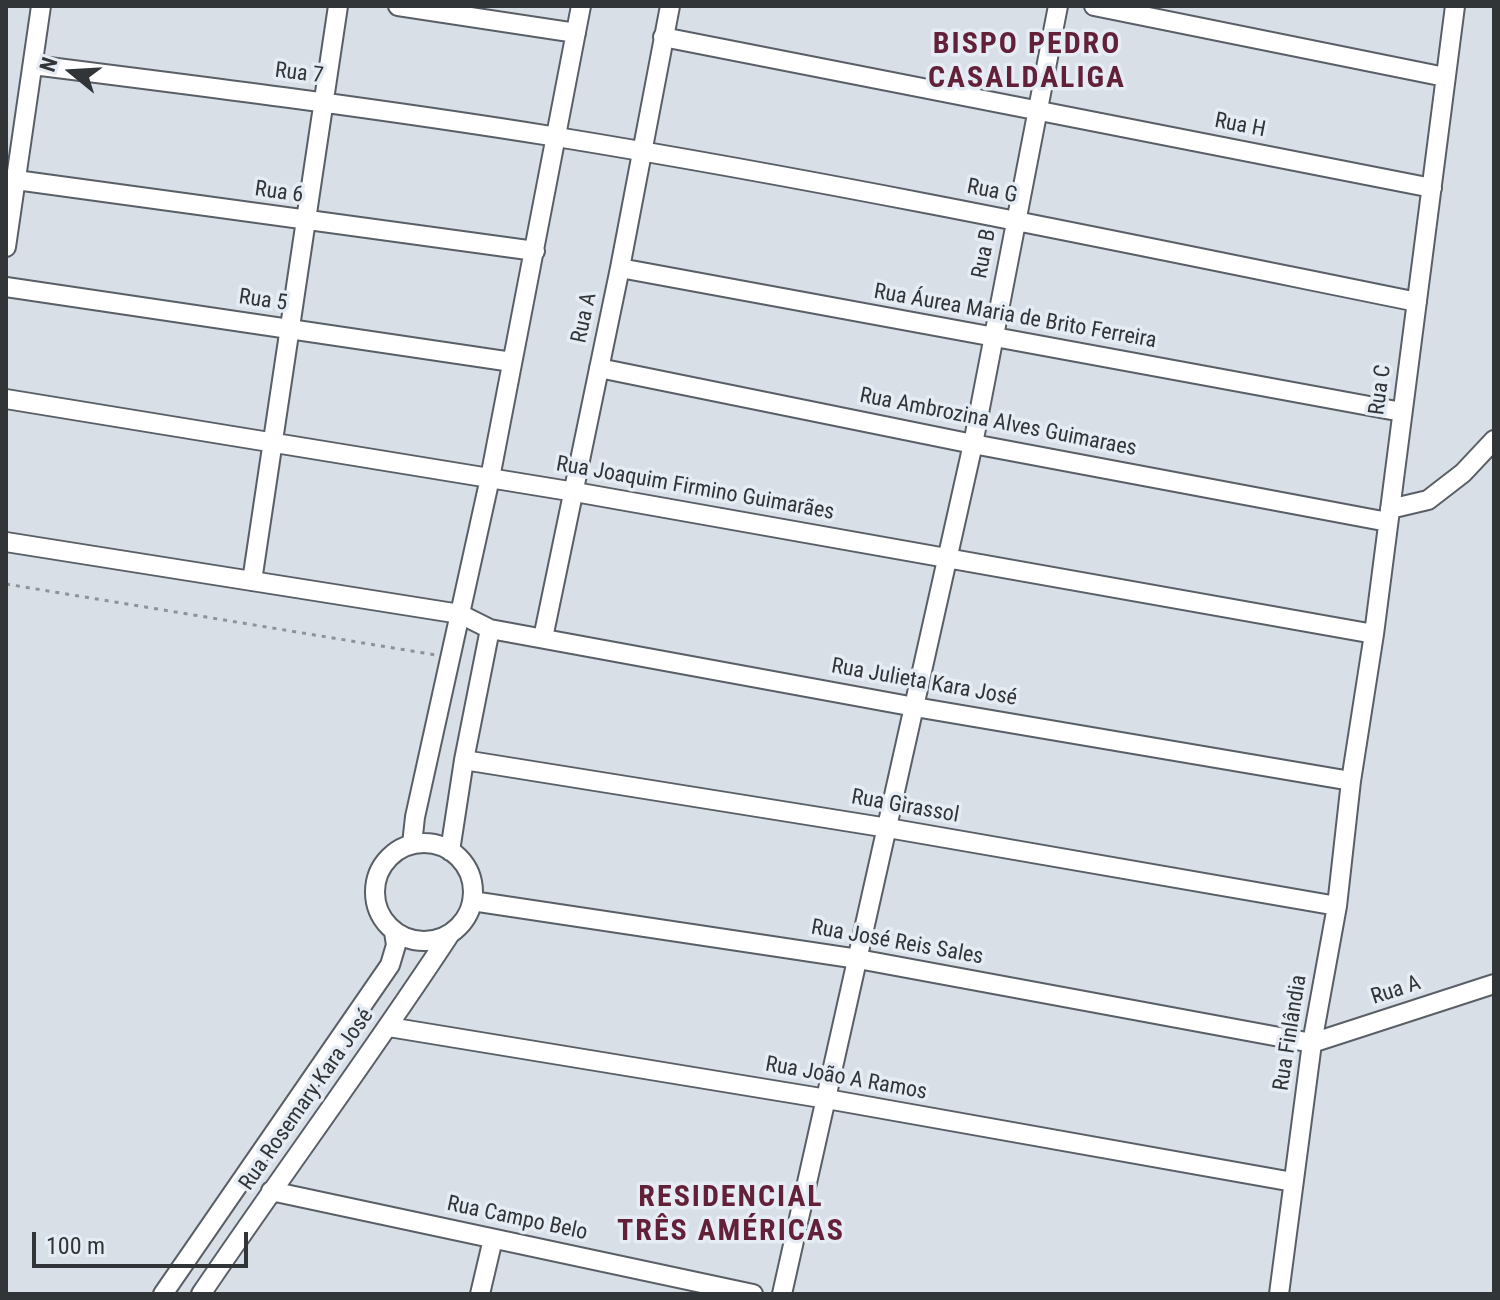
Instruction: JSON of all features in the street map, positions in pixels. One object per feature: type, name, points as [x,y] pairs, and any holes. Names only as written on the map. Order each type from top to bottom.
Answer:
[{"type":"street","points":[[6,247],[41,6]]},
{"type":"street","points":[[252,581],[338,6]]},
{"type":"street","points":[[398,6],[576,33]]},
{"type":"street","points":[[412,844],[415,817],[490,478],[581,6]]},
{"type":"street","name":"Rua A","points":[[543,638],[575,492],[670,6]]},
{"type":"street","name":"Rua B","points":[[782,1294],[973,444],[1058,6]]},
{"type":"street","points":[[1094,6],[1445,77]]},
{"type":"street","name":"Rua C","points":[[1351,781],[1374,634],[1455,6]]},
{"type":"street","name":"Rua H","points":[[663,37],[1432,188]]},
{"type":"street","name":"Rua 7","points":[[33,65],[324,101],[558,137]]},
{"type":"street","name":"Rua G","points":[[558,137],[1016,221],[1417,302]]},
{"type":"street","name":"Rua 6","points":[[16,180],[535,251]]},
{"type":"street","name":"Rua Áurea Maria de Brito Ferreira","points":[[620,268],[1402,412]]},
{"type":"street","name":"Rua 5","points":[[6,287],[512,362]]},
{"type":"street","name":"Rua Ambrozina Alves Guimaraes","points":[[599,368],[973,444],[1389,516]]},
{"type":"street","name":"Rua Joaquim Firmino Guimarães","points":[[6,399],[575,492],[1374,634]]},
{"type":"street","points":[[1389,516],[1428,500],[1463,473],[1494,440]]},
{"type":"street","name":"Rua Julieta Kara José","points":[[6,542],[460,614],[490,629],[915,707],[1351,781]]},
{"type":"street","points":[[450,851],[490,629]]},
{"type":"street","name":"Rua Girassol","points":[[464,760],[888,828],[1337,906]]},
{"type":"street","name":"Rua Finlândia","points":[[1279,1294],[1312,1043],[1337,906],[1351,781]]},
{"type":"street","points":[[450,934],[436,940],[421,941],[394,932],[378,910],[376,882],[388,858],[412,844],[432,844],[450,851],[466,867],[473,890],[472,901]]},
{"type":"street","name":"Rua José Reis Sales","points":[[472,901],[858,959],[1312,1043]]},
{"type":"street","name":"Rua Rosemary Kara José","points":[[201,1294],[389,1027],[450,934],[468,914],[472,901]]},
{"type":"street","name":"Rua Rosemary Kara José","points":[[163,1294],[390,965],[396,945],[394,932]]},
{"type":"street","name":"Rua A","points":[[1312,1043],[1494,984]]},
{"type":"street","name":"Rua João A Ramos","points":[[389,1027],[827,1099],[1293,1182]]},
{"type":"street","name":"Rua Campo Belo","points":[[271,1191],[753,1294]]},
{"type":"street","points":[[480,1294],[493,1239]]},
{"type":"path","points":[[6,584],[452,657]]},
{"type":"district","name":"BISPO PEDRO CASALDALIGA","points":[[1027,62]]},
{"type":"district","name":"RESIDENCIAL TRÊS AMÉRICAS","points":[[731,1215]]}]
